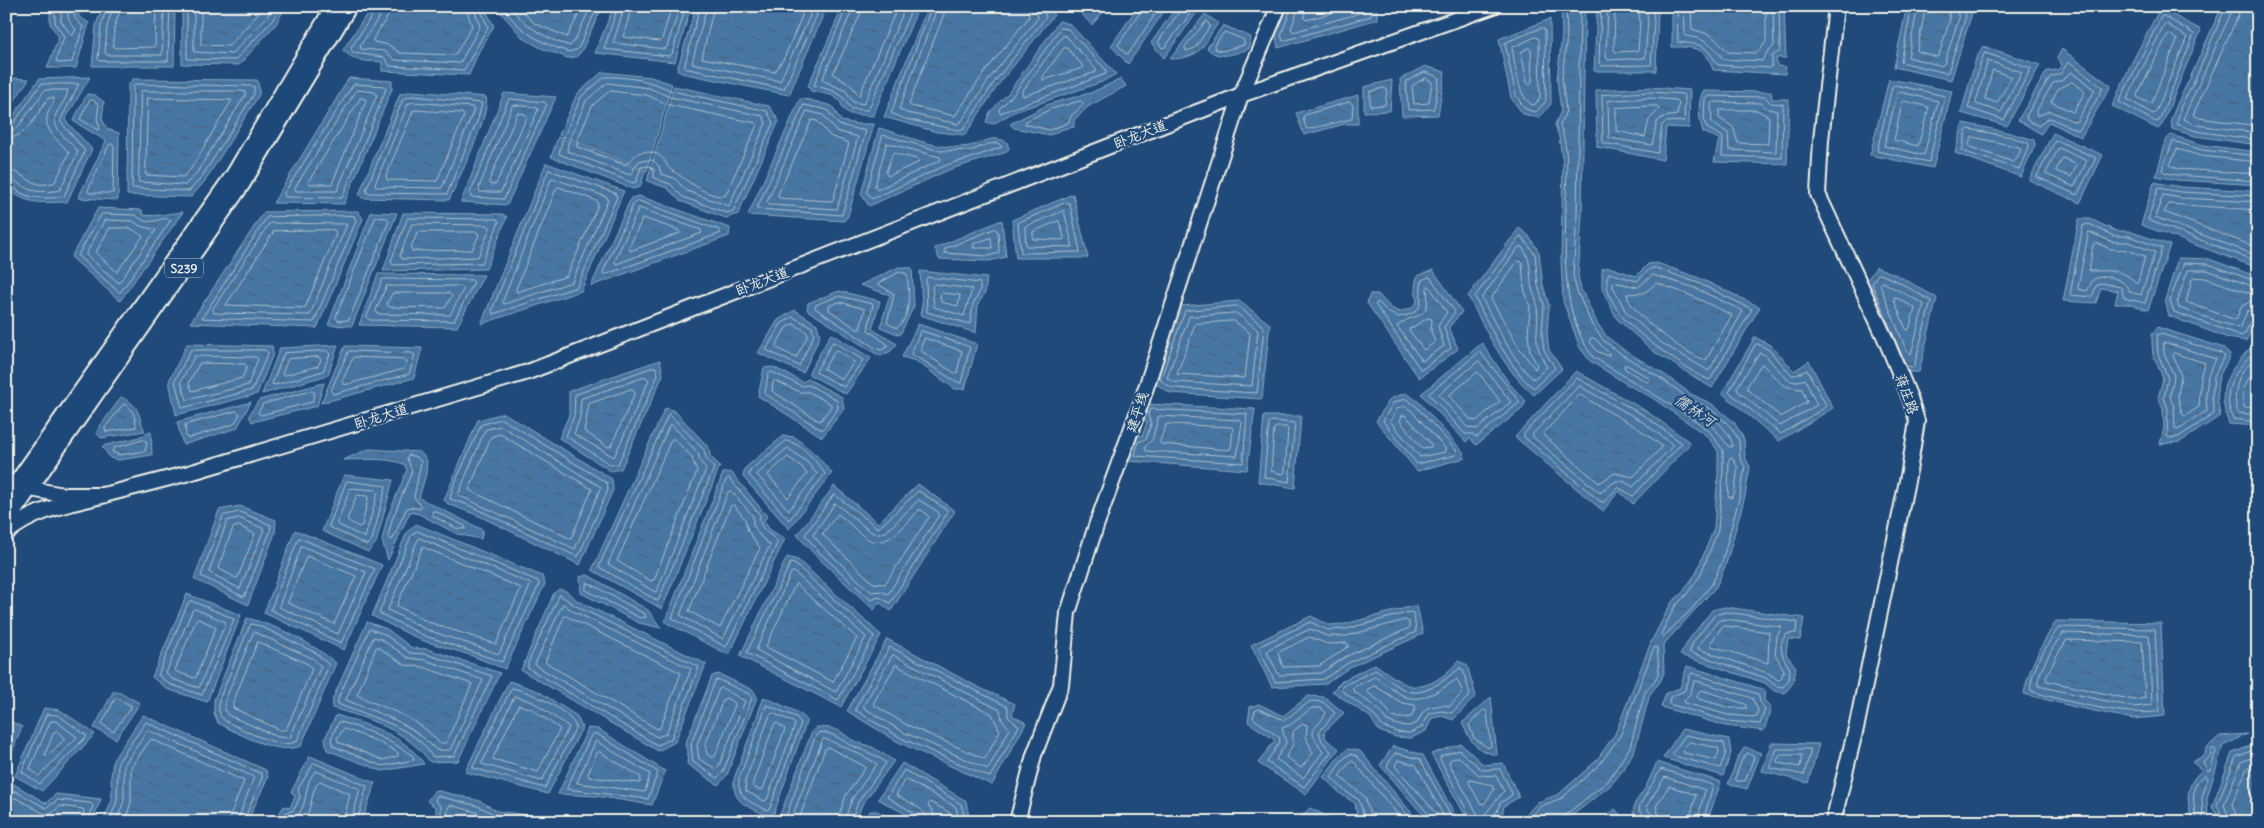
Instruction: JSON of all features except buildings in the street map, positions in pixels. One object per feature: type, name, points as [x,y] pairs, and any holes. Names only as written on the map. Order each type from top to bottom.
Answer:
[{"type":"main road","name":"S239","points":[[6,498],[11,483],[232,176],[334,6]]},
{"type":"main road","name":"S239","points":[[6,522],[31,489],[242,184],[349,6]]},
{"type":"main road","points":[[6,533],[44,511],[104,495]]},
{"type":"street","name":"建平线","points":[[1017,822],[1034,755],[1062,685],[1068,613],[1096,526],[1141,404],[1241,95],[1279,6]]},
{"type":"street","name":"卧龙大道","points":[[11,483],[63,495],[104,495],[199,470],[528,372],[1241,95],[1494,6]]},
{"type":"street","name":"蒋庄路","points":[[1832,822],[1857,724],[1909,471],[1917,421],[1910,398],[1885,338],[1818,194],[1836,6]]},
{"type":"water","points":[[50,6],[85,6],[78,16],[89,23],[76,68],[47,68],[59,37],[50,24]]},
{"type":"water","points":[[103,6],[175,6],[174,66],[92,66],[96,25]]},
{"type":"water","points":[[182,6],[286,6],[276,24],[239,65],[182,64]]},
{"type":"water","points":[[372,6],[483,6],[494,26],[479,51],[469,75],[382,71],[382,62],[356,59],[343,50]]},
{"type":"water","points":[[495,6],[603,6],[581,52],[576,57],[568,58],[541,48],[523,38]]},
{"type":"water","points":[[614,6],[691,6],[675,62],[595,53]]},
{"type":"water","points":[[696,6],[815,6],[825,11],[789,95],[681,73],[677,70]]},
{"type":"water","points":[[843,6],[919,6],[873,116],[850,114],[843,109],[840,101],[831,95],[811,91],[808,86]]},
{"type":"water","points":[[928,6],[1044,6],[1054,15],[999,84],[965,135],[937,132],[884,117]]},
{"type":"water","points":[[1074,6],[1108,6],[1092,25]]},
{"type":"water","points":[[1138,6],[1151,6],[1163,13],[1128,64],[1111,46]]},
{"type":"water","points":[[1177,6],[1190,6],[1198,11],[1164,58],[1151,43]]},
{"type":"water","points":[[1288,6],[1376,6],[1378,19],[1278,48],[1276,35]]},
{"type":"water","name":"儒林河","points":[[1561,6],[1585,6],[1582,215],[1578,276],[1581,289],[1597,323],[1607,337],[1691,394],[1712,404],[1734,422],[1744,439],[1745,457],[1750,467],[1745,496],[1726,564],[1716,587],[1663,645],[1664,673],[1660,682],[1650,694],[1635,749],[1624,769],[1611,785],[1564,822],[1518,822],[1538,802],[1559,794],[1596,761],[1615,734],[1651,642],[1671,603],[1683,592],[1696,573],[1705,551],[1714,528],[1718,473],[1718,451],[1707,436],[1651,397],[1590,361],[1580,348],[1563,301],[1561,260],[1563,164],[1555,124],[1561,111],[1557,79],[1562,35]]},
{"type":"water","points":[[1597,6],[1655,6],[1658,9],[1656,71],[1594,71]]},
{"type":"water","points":[[1672,6],[1784,6],[1786,58],[1776,58],[1777,66],[1786,67],[1785,74],[1713,70],[1707,57],[1698,50],[1686,47],[1672,47]]},
{"type":"water","points":[[1907,6],[1956,6],[1973,10],[1951,80],[1894,67]]},
{"type":"water","points":[[2222,6],[2258,6],[2258,145],[2195,136],[2172,129],[2171,119],[2177,104]]},
{"type":"water","points":[[2160,8],[2201,30],[2162,125],[2158,129],[2112,106]]},
{"type":"water","points":[[1205,14],[1218,23],[1204,45],[1200,50],[1189,56],[1170,59]]},
{"type":"water","points":[[1550,19],[1551,104],[1539,118],[1523,114],[1511,98],[1499,39]]},
{"type":"water","points":[[1059,21],[1070,24],[1116,74],[1102,82],[1014,112],[993,124],[986,122],[990,112],[1009,92]]},
{"type":"water","points":[[1223,25],[1251,37],[1249,49],[1221,55],[1207,48]]},
{"type":"water","points":[[1983,46],[2040,65],[2007,126],[1961,113],[1976,58]]},
{"type":"water","points":[[2062,49],[2111,86],[2081,137],[2049,122],[2041,134],[2018,120],[2047,71],[2057,70],[2062,65],[2057,58]]},
{"type":"water","points":[[1425,66],[1445,72],[1438,115],[1402,116],[1400,79]]},
{"type":"water","points":[[602,72],[651,77],[672,84],[647,171],[559,135],[577,94]]},
{"type":"water","points":[[90,77],[65,120],[92,149],[67,202],[35,202],[14,194],[6,188],[6,118],[10,120],[39,79]]},
{"type":"water","points":[[12,78],[29,79],[9,109],[6,107],[6,86]]},
{"type":"water","points":[[349,78],[392,81],[392,89],[344,204],[273,203]]},
{"type":"water","points":[[133,79],[257,80],[259,95],[205,181],[191,197],[127,195],[128,85]]},
{"type":"water","points":[[1121,79],[1126,86],[1089,106],[1074,120],[1074,127],[1063,129],[1050,135],[1014,128],[1010,124],[1049,104],[1090,93]]},
{"type":"water","points":[[1889,79],[1952,91],[1933,168],[1870,155]]},
{"type":"water","points":[[1392,80],[1390,111],[1364,112],[1364,87]]},
{"type":"water","points":[[674,86],[769,106],[779,121],[738,214],[726,218],[680,201],[667,188],[647,181]]},
{"type":"water","points":[[1651,87],[1690,90],[1689,128],[1666,127],[1663,160],[1597,147],[1596,90]]},
{"type":"water","points":[[412,91],[486,97],[484,117],[479,132],[449,200],[362,198],[359,194],[400,94]]},
{"type":"water","points":[[1703,91],[1771,92],[1772,99],[1789,99],[1787,164],[1714,162],[1719,139],[1703,132],[1699,112]]},
{"type":"water","points":[[504,93],[556,97],[507,205],[461,202]]},
{"type":"water","points":[[87,94],[95,95],[104,102],[102,119],[107,129],[119,133],[118,200],[78,198],[106,141],[73,121]]},
{"type":"water","points":[[1358,95],[1358,124],[1345,124],[1304,135],[1296,113]]},
{"type":"water","points":[[800,99],[832,106],[841,121],[857,124],[874,124],[848,216],[844,221],[748,215]]},
{"type":"water","points":[[1963,123],[2008,132],[2034,140],[2035,145],[2021,177],[1955,153]]},
{"type":"water","points":[[879,128],[949,147],[962,147],[990,139],[998,139],[1007,142],[1009,149],[1004,153],[951,169],[869,206],[861,194]]},
{"type":"water","points":[[2053,133],[2103,155],[2080,203],[2029,180]]},
{"type":"water","points":[[2171,135],[2203,145],[2258,152],[2258,185],[2177,180],[2156,176],[2166,140]]},
{"type":"water","points":[[558,137],[645,172],[640,187],[633,189],[551,157]]},
{"type":"water","points":[[546,163],[624,191],[581,291],[481,324]]},
{"type":"water","points":[[2154,182],[2181,187],[2258,191],[2258,268],[2141,225]]},
{"type":"water","points":[[1073,194],[1088,258],[1016,258],[1012,220]]},
{"type":"water","points":[[639,196],[730,228],[729,236],[591,286],[631,198]]},
{"type":"water","points":[[98,208],[142,210],[143,215],[183,212],[120,301],[71,257]]},
{"type":"water","points":[[358,211],[363,219],[317,328],[190,323],[264,212]]},
{"type":"water","points":[[371,212],[397,213],[352,326],[328,325]]},
{"type":"water","points":[[403,213],[502,214],[507,217],[486,269],[383,271]]},
{"type":"water","points":[[2079,219],[2090,219],[2116,231],[2129,231],[2170,245],[2148,310],[2128,304],[2115,304],[2118,291],[2101,288],[2096,303],[2063,301]]},
{"type":"water","points":[[1002,220],[1006,257],[989,261],[939,259],[935,248]]},
{"type":"water","points":[[1519,228],[1529,236],[1539,252],[1543,285],[1549,305],[1547,334],[1549,350],[1562,369],[1534,395],[1523,385],[1505,362],[1468,296]]},
{"type":"water","points":[[2178,258],[2209,259],[2258,277],[2258,317],[2246,341],[2228,338],[2169,316],[2165,300]]},
{"type":"water","points":[[1657,263],[1699,278],[1760,307],[1712,388],[1653,351],[1617,319],[1602,289],[1602,269],[1609,267],[1636,276],[1648,264]]},
{"type":"water","points":[[899,267],[912,268],[914,306],[900,335],[880,327],[890,295],[860,285]]},
{"type":"water","points":[[1876,267],[1899,276],[1937,298],[1919,372],[1903,372],[1866,282]]},
{"type":"water","points":[[1433,270],[1462,312],[1449,327],[1458,349],[1419,378],[1367,303],[1370,294],[1378,294],[1391,308],[1399,312],[1412,308],[1417,302],[1415,287],[1417,276]]},
{"type":"water","points":[[920,271],[987,278],[985,293],[978,304],[976,333],[920,315],[922,305]]},
{"type":"water","points":[[378,274],[484,275],[457,327],[359,325]]},
{"type":"water","points":[[839,291],[880,301],[872,329],[897,344],[891,351],[881,356],[807,310],[808,303]]},
{"type":"water","points":[[1239,301],[1270,324],[1262,399],[1170,393],[1153,382],[1181,306]]},
{"type":"water","points":[[795,310],[817,324],[820,336],[803,373],[758,353],[778,320]]},
{"type":"water","points":[[918,324],[977,344],[965,389],[955,389],[916,361],[902,357]]},
{"type":"water","points":[[2157,327],[2224,348],[2230,354],[2220,375],[2218,385],[2217,395],[2220,416],[2180,442],[2160,444],[2164,428],[2163,409],[2158,398],[2163,378],[2153,355],[2152,343],[2152,334]]},
{"type":"water","points":[[831,334],[871,358],[846,394],[808,374]]},
{"type":"water","points":[[1755,337],[1772,346],[1794,371],[1809,361],[1833,408],[1779,441],[1722,393]]},
{"type":"water","points":[[1482,343],[1509,383],[1526,401],[1522,409],[1476,445],[1470,438],[1466,442],[1421,394]]},
{"type":"water","points":[[187,344],[272,346],[273,354],[257,394],[176,415],[169,381]]},
{"type":"water","points":[[338,345],[328,375],[262,394],[280,348]]},
{"type":"water","points":[[345,346],[422,348],[414,378],[321,403]]},
{"type":"water","points":[[2250,348],[2258,349],[2258,426],[2229,424],[2223,401],[2226,383],[2229,374]]},
{"type":"water","points":[[660,360],[663,375],[621,469],[611,471],[559,438],[569,415],[569,391]]},
{"type":"water","points":[[773,367],[803,382],[808,379],[842,397],[844,409],[822,437],[758,396],[764,368]]},
{"type":"water","points":[[1576,371],[1646,411],[1691,443],[1633,504],[1619,491],[1603,511],[1515,437]]},
{"type":"water","points":[[324,383],[317,406],[252,422],[249,415],[259,400]]},
{"type":"water","points":[[1405,393],[1418,401],[1463,452],[1465,458],[1417,471],[1376,421],[1390,399]]},
{"type":"water","points":[[121,397],[132,404],[138,411],[145,431],[101,438],[96,432]]},
{"type":"water","points":[[251,402],[237,428],[183,445],[177,422]]},
{"type":"water","points":[[1146,404],[1255,409],[1247,470],[1127,461],[1135,433],[1142,436],[1147,422],[1141,418]]},
{"type":"water","points":[[665,408],[675,411],[709,448],[710,456],[720,466],[662,609],[592,570]]},
{"type":"water","points":[[504,413],[612,479],[613,490],[580,565],[477,515],[448,504],[444,500],[478,420]]},
{"type":"water","points":[[1264,416],[1301,416],[1295,488],[1258,482]]},
{"type":"water","points":[[151,432],[152,455],[119,460],[110,458],[102,446],[136,438]]},
{"type":"water","points":[[783,436],[795,437],[816,455],[832,473],[789,529],[743,477],[745,468]]},
{"type":"water","points":[[369,449],[420,452],[427,460],[426,474],[419,498],[483,530],[481,539],[457,534],[419,514],[410,512],[388,560],[382,541],[387,518],[407,470],[404,464],[389,460],[343,460]]},
{"type":"water","points":[[731,472],[767,516],[764,521],[769,529],[785,539],[729,655],[665,622],[723,473]]},
{"type":"water","points":[[344,475],[393,480],[376,543],[368,552],[322,531]]},
{"type":"water","points":[[918,484],[955,511],[891,611],[879,602],[874,610],[815,555],[797,535],[834,486],[878,523]]},
{"type":"water","points":[[240,506],[276,520],[275,533],[248,605],[194,579],[219,510]]},
{"type":"water","points":[[416,524],[542,576],[545,584],[505,669],[470,655],[421,640],[372,616],[407,532]]},
{"type":"water","points":[[295,530],[382,565],[344,650],[264,613]]},
{"type":"water","points":[[787,557],[798,560],[881,635],[841,707],[740,656]]},
{"type":"water","points":[[588,575],[648,610],[661,628],[639,623],[581,593],[580,577]]},
{"type":"water","points":[[559,589],[566,591],[578,601],[706,664],[675,742],[658,751],[521,670],[554,593]]},
{"type":"water","points":[[187,594],[241,615],[207,702],[167,689],[152,677]]},
{"type":"water","points":[[1417,605],[1423,634],[1350,667],[1325,684],[1272,687],[1251,645],[1311,616],[1329,625],[1345,624]]},
{"type":"water","points":[[1725,607],[1804,618],[1800,640],[1788,639],[1786,654],[1796,667],[1793,683],[1785,693],[1774,691],[1765,683],[1680,655],[1690,638],[1712,610]]},
{"type":"water","points":[[247,618],[270,625],[294,636],[316,648],[336,663],[301,746],[281,748],[270,746],[248,738],[218,723],[214,713],[214,700]]},
{"type":"water","points":[[2056,621],[2161,623],[2165,716],[2133,719],[2024,694],[2032,665]]},
{"type":"water","points":[[367,622],[387,629],[412,648],[427,649],[500,673],[458,761],[430,762],[421,751],[399,734],[373,721],[332,708],[333,698]]},
{"type":"water","points":[[887,639],[980,688],[1015,704],[1012,715],[1026,723],[992,785],[898,742],[847,711]]},
{"type":"water","points":[[1458,661],[1467,665],[1476,696],[1453,720],[1442,716],[1432,718],[1426,731],[1411,738],[1396,737],[1379,731],[1370,717],[1332,691],[1342,681],[1375,664],[1403,683],[1418,686],[1438,679]]},
{"type":"water","points":[[1687,666],[1765,690],[1764,700],[1771,708],[1764,731],[1726,726],[1661,707],[1666,693],[1680,688]]},
{"type":"water","points":[[719,674],[753,690],[757,697],[727,775],[718,785],[687,764],[688,752],[685,745],[712,676]]},
{"type":"water","points":[[509,681],[538,691],[577,716],[582,728],[548,794],[465,772]]},
{"type":"water","points":[[114,690],[140,703],[116,739],[94,728]]},
{"type":"water","points":[[1308,696],[1325,697],[1344,713],[1324,732],[1326,739],[1339,749],[1306,794],[1258,763],[1275,740],[1248,722],[1250,707],[1259,704],[1283,716]]},
{"type":"water","points":[[764,697],[799,713],[807,720],[774,813],[767,816],[742,803],[738,799],[734,787],[734,779]]},
{"type":"water","points":[[1491,697],[1497,755],[1484,751],[1475,745],[1462,723]]},
{"type":"water","points":[[44,708],[60,710],[95,734],[42,791],[15,776]]},
{"type":"water","points":[[143,715],[266,770],[268,777],[247,822],[103,822],[112,800],[111,776],[113,760]]},
{"type":"water","points":[[336,715],[373,727],[396,738],[416,754],[424,764],[382,771],[327,750],[325,738]]},
{"type":"water","points":[[6,719],[22,727],[11,755],[6,760]]},
{"type":"water","points":[[816,727],[840,731],[852,740],[874,748],[894,761],[862,805],[855,822],[779,822],[811,734]]},
{"type":"water","points":[[588,728],[598,729],[665,771],[652,805],[596,796],[558,794]]},
{"type":"water","points":[[1682,729],[1729,739],[1731,753],[1723,776],[1663,758]]},
{"type":"water","points":[[2247,734],[2223,746],[2207,798],[2208,822],[2192,822],[2188,794],[2192,782],[2202,770],[2192,762],[2205,755],[2206,748],[2220,736]]},
{"type":"water","points":[[1771,743],[1819,744],[1808,783],[1762,771]]},
{"type":"water","points":[[2258,743],[2258,821],[2221,822],[2212,807],[2232,753]]},
{"type":"water","points":[[1461,744],[1484,765],[1503,763],[1519,797],[1504,806],[1502,816],[1490,822],[1469,822],[1431,754]]},
{"type":"water","points":[[1393,746],[1423,755],[1459,822],[1429,822],[1380,765]]},
{"type":"water","points":[[1745,747],[1761,753],[1747,789],[1728,784],[1738,757]]},
{"type":"water","points":[[1348,749],[1360,751],[1419,822],[1363,822],[1357,817],[1355,803],[1342,795],[1323,777],[1339,756]]},
{"type":"water","points":[[310,756],[375,783],[362,822],[274,822],[284,806],[290,808],[295,796],[291,792]]},
{"type":"water","points":[[1657,762],[1721,782],[1707,822],[1644,822],[1633,813],[1635,803],[1646,787]]},
{"type":"water","points":[[902,763],[966,801],[970,822],[920,822],[878,799]]},
{"type":"water","points":[[12,783],[46,803],[56,794],[101,799],[92,822],[6,822],[6,793]]},
{"type":"water","points":[[435,790],[480,801],[497,811],[536,816],[534,822],[436,822],[436,808],[427,801]]},
{"type":"water","points":[[1310,808],[1338,822],[1306,822],[1300,818]]},
{"type":"water","points":[[1615,809],[1627,822],[1603,820]]},
{"type":"water","points":[[870,811],[877,811],[897,822],[865,822]]}]
